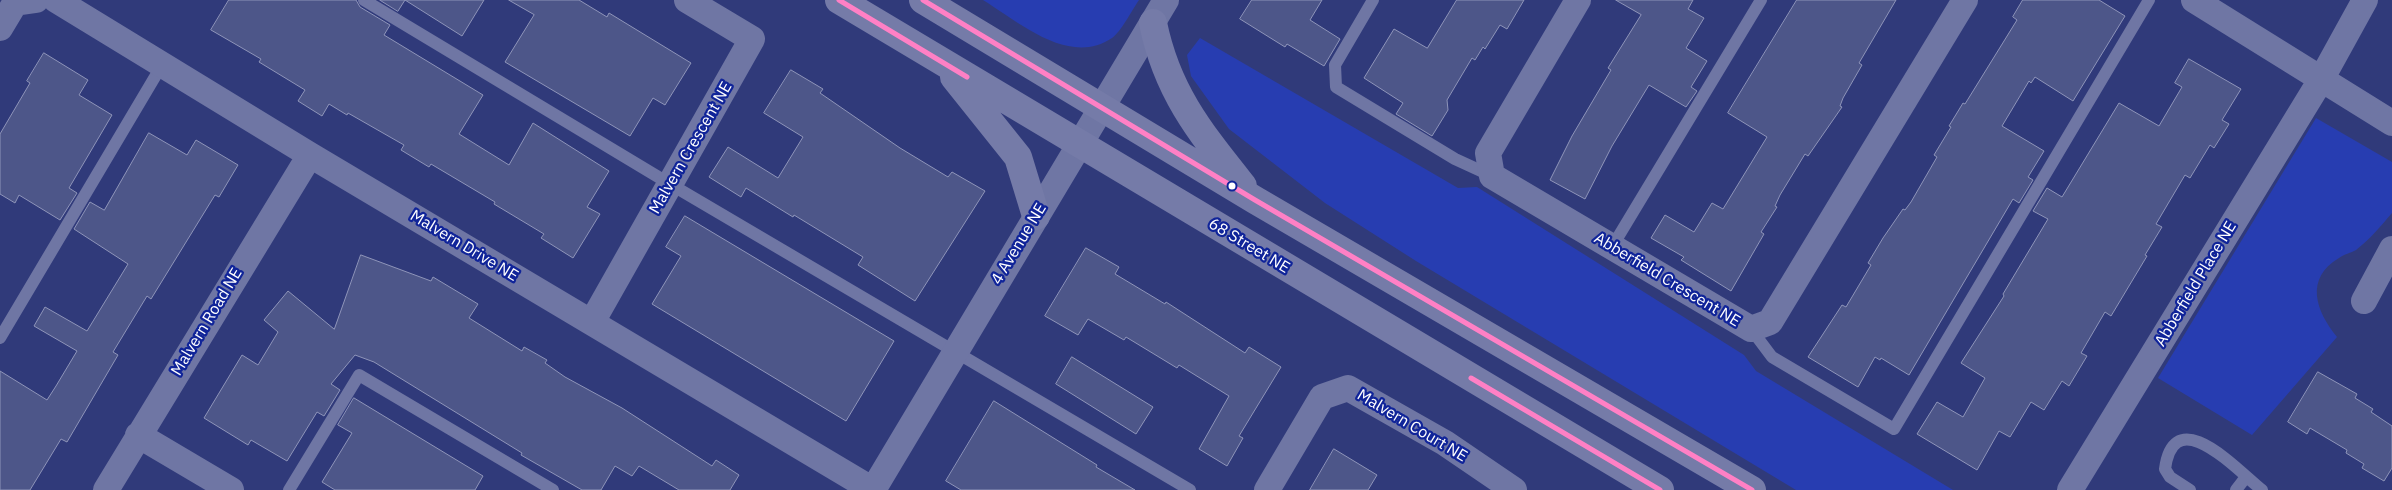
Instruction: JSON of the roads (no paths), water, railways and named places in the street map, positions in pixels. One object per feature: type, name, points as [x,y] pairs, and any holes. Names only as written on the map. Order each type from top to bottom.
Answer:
[{"type":"main road","name":"68 Street NE","points":[[839,0],[1660,490]]},
{"type":"main road","points":[[923,0],[1255,200],[1752,490]]},
{"type":"main road","points":[[1160,11],[1158,46],[1170,82],[1197,129],[1255,200]]},
{"type":"main road","points":[[942,62],[1018,157],[1036,216]]},
{"type":"street","points":[[0,28],[15,3],[36,0]]},
{"type":"street","name":"Malvern Drive NE","points":[[56,0],[310,155],[873,490]]},
{"type":"street","name":"Malvern Crescent NE","points":[[592,322],[752,39],[688,0]]},
{"type":"street","points":[[1492,176],[1488,153],[1578,0]]},
{"type":"street","name":"Abberfield Crescent NE","points":[[1492,176],[1751,329],[1770,322],[1965,0]]},
{"type":"street","points":[[2194,0],[2392,123]]},
{"type":"street","name":"Abberfield Place NE","points":[[2070,490],[2322,78],[2365,0]]},
{"type":"street","name":"4 Avenue NE","points":[[873,490],[1160,11]]},
{"type":"street","name":"Malvern Road NE","points":[[106,490],[310,155]]},
{"type":"street","points":[[2364,301],[2392,249]]},
{"type":"street","name":"Malvern Court NE","points":[[1267,490],[1322,397],[1348,388],[1445,443],[1514,490]]},
{"type":"street","points":[[138,435],[231,490]]},
{"type":"lane","points":[[364,0],[954,353],[1190,490]]},
{"type":"lane","points":[[1373,0],[1335,65],[1336,87],[1455,159],[1492,176]]},
{"type":"lane","points":[[1612,247],[1761,0]]},
{"type":"lane","points":[[1751,329],[1772,357],[1894,429],[2149,0]]},
{"type":"lane","points":[[0,338],[162,65]]},
{"type":"lane","points":[[289,490],[359,375],[554,490]]},
{"type":"lane","points":[[2190,490],[2170,477],[2165,469],[2167,452],[2178,442],[2190,438],[2208,445],[2262,490]]},
{"type":"lane","points":[[2236,490],[2246,477]]}]
